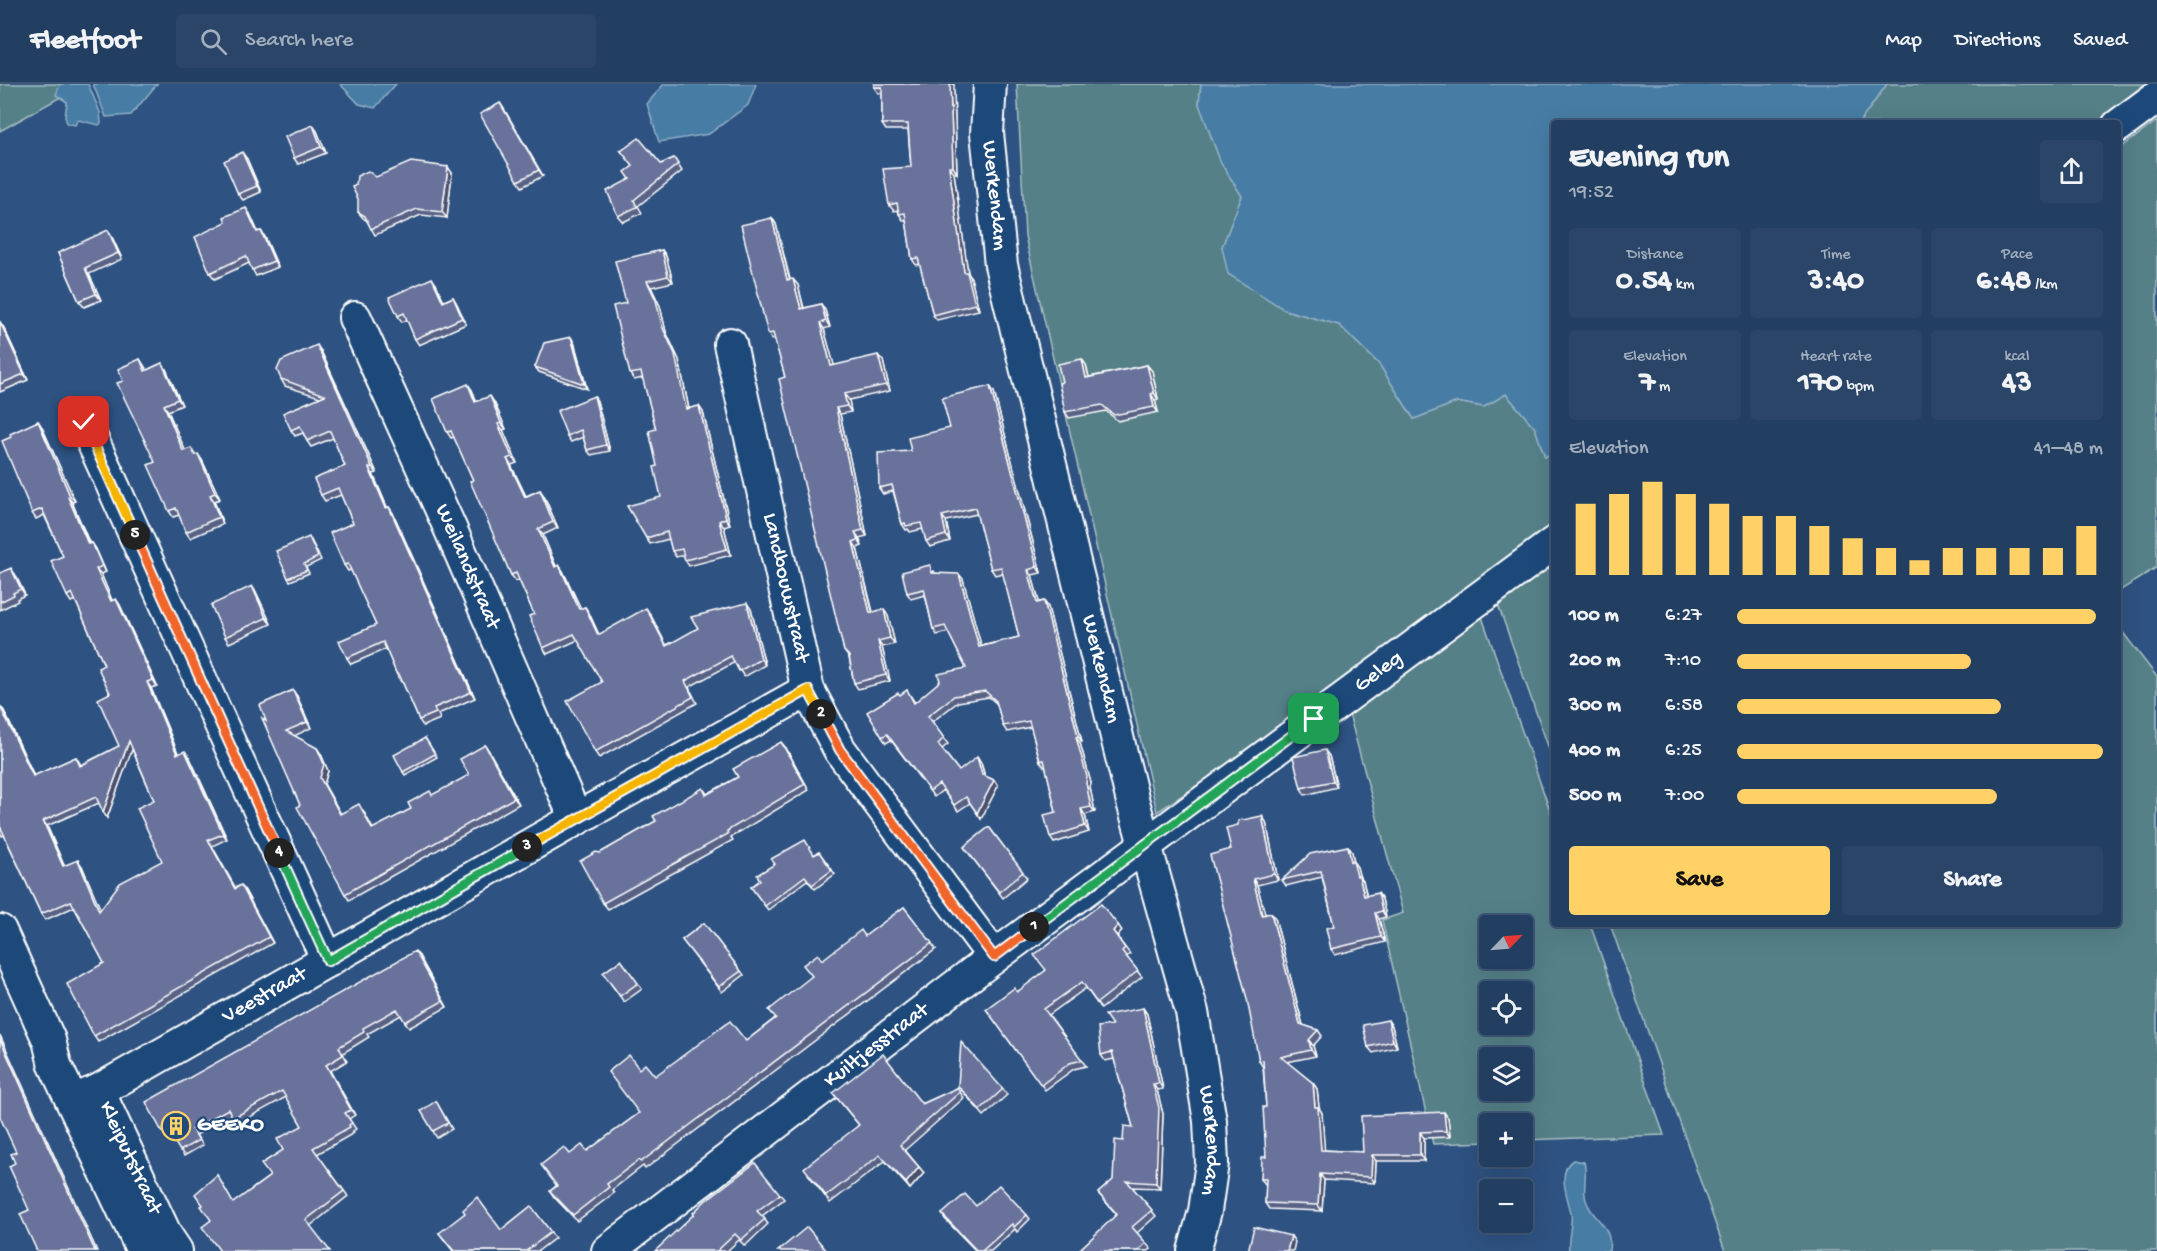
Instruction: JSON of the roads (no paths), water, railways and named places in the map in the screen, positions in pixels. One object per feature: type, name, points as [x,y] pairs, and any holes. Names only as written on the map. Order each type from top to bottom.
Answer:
[{"type":"street","name":"Werkendam","points":[[990,84],[987,133],[1001,265],[1130,791],[1192,1012],[1210,1121],[1212,1163],[1205,1211],[1194,1251]]},
{"type":"street","points":[[2121,124],[2157,97]]},
{"type":"street","name":"Weilandstraat","points":[[355,318],[450,528],[576,819]]},
{"type":"street","name":"Landbouwstraat","points":[[730,344],[808,690],[840,750],[994,957]]},
{"type":"street","points":[[84,422],[328,961]]},
{"type":"street","name":"Geleg","points":[[1146,843],[1551,545]]},
{"type":"street","name":"Veestraat","points":[[85,1096],[808,690]]},
{"type":"street","name":"Kuiltjesstraat","points":[[608,1251],[1146,843]]},
{"type":"street","name":"Kleiputstraat","points":[[0,931],[49,1040],[55,1065],[85,1096],[176,1251]]},
{"type":"street","name":"Kleiputstraat","points":[[85,1096],[143,1251]]},
{"type":"water","points":[[60,84],[88,84],[100,112],[101,123],[99,125],[78,120],[75,125],[67,123],[65,117],[67,102],[56,95]]},
{"type":"water","points":[[93,84],[157,84],[131,115],[106,117]]},
{"type":"water","points":[[340,84],[396,84],[375,108],[359,104]]},
{"type":"water","points":[[664,84],[756,84],[748,105],[709,134],[659,142],[647,104]]},
{"type":"water","points":[[1201,84],[1887,84],[1861,120],[1551,120],[1551,453],[1545,457],[1535,428],[1506,394],[1484,407],[1457,402],[1414,419],[1379,364],[1339,325],[1285,310],[1228,274],[1222,247],[1242,196],[1221,163],[1199,104]]},
{"type":"water","points":[[1573,1160],[1584,1162],[1586,1200],[1608,1234],[1609,1251],[1569,1251],[1571,1213],[1564,1178],[1568,1165]]},
{"type":"place","name":"GEEKO","points":[[176,1126]]}]
